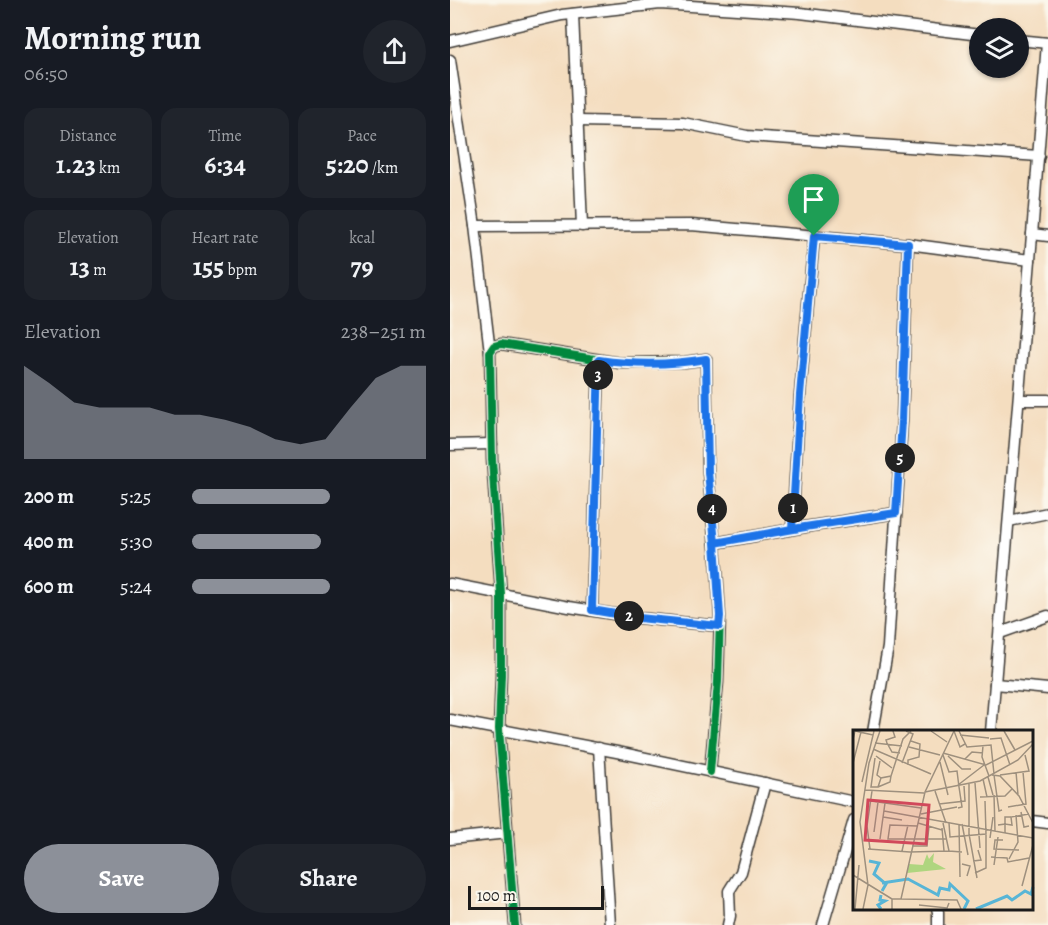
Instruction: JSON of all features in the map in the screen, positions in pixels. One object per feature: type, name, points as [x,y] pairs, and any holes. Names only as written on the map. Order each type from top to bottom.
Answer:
[{"type":"street","points":[[800,13],[802,0]]},
{"type":"street","points":[[450,41],[562,15],[660,4],[800,13],[969,34]]},
{"type":"street","points":[[573,14],[582,226]]},
{"type":"street","points":[[991,730],[1048,43],[1029,41]]},
{"type":"street","points":[[450,60],[475,226],[490,352],[492,444],[501,594],[499,729],[515,925]]},
{"type":"street","points":[[578,121],[683,123],[747,136],[1038,156]]},
{"type":"street","points":[[475,226],[691,225],[908,244],[1030,261]]},
{"type":"street","points":[[1032,234],[1048,236]]},
{"type":"street","points":[[792,529],[800,395],[814,236]]},
{"type":"street","points":[[873,730],[888,647],[902,421],[908,244]]},
{"type":"street","points":[[490,352],[494,346],[501,344],[620,363],[685,362],[706,359],[708,472],[720,616],[718,682],[710,772]]},
{"type":"street","points":[[592,610],[599,360]]},
{"type":"street","points":[[1019,400],[1048,400]]},
{"type":"street","points":[[450,445],[492,444]]},
{"type":"street","points":[[715,543],[896,513]]},
{"type":"street","points":[[1009,521],[1048,513]]},
{"type":"street","points":[[450,584],[639,618],[719,626]]},
{"type":"street","points":[[1000,633],[1048,616]]},
{"type":"street","points":[[995,684],[1048,689]]},
{"type":"street","points":[[450,720],[599,748],[853,802]]},
{"type":"street","points":[[599,748],[610,925]]},
{"type":"street","points":[[728,925],[729,891],[741,872],[765,783]]},
{"type":"street","points":[[1033,821],[1048,823]]},
{"type":"street","points":[[823,925],[853,827]]},
{"type":"street","points":[[450,839],[508,833]]},
{"type":"street","points":[[937,910],[938,925]]},
{"type":"cycle path","points":[[515,925],[499,729],[501,594],[492,459],[490,352],[494,346],[501,344],[620,363],[685,362],[706,359],[708,472],[720,616],[718,682],[710,772]]},
{"type":"route","points":[[814,236],[800,395],[792,529],[715,543],[719,626],[639,618],[592,610],[599,360],[620,363],[685,362],[706,359],[708,472],[715,543],[896,513],[902,421],[908,244],[814,236]]}]
